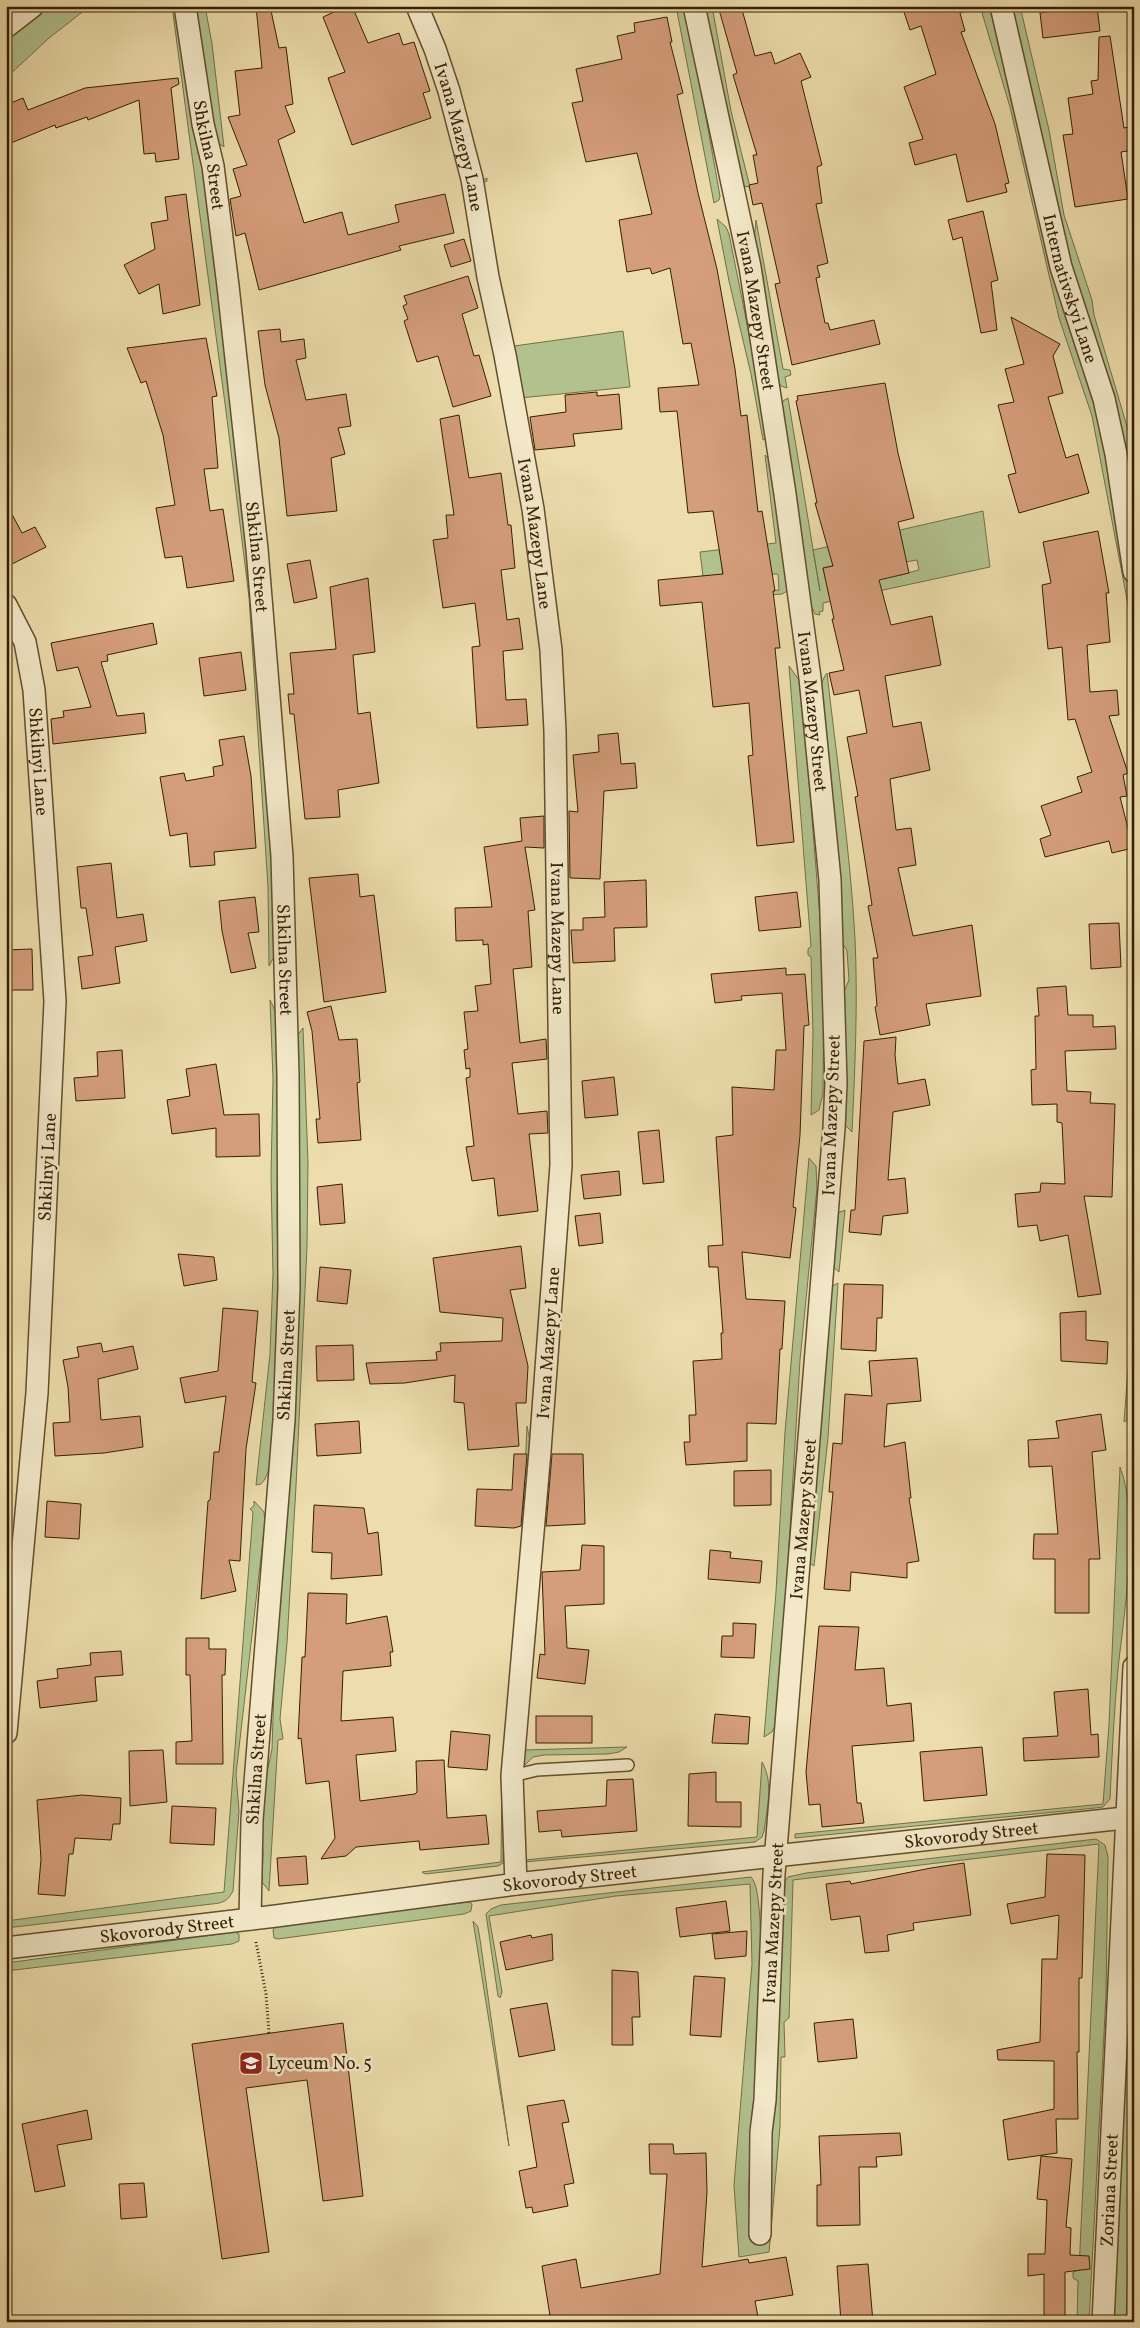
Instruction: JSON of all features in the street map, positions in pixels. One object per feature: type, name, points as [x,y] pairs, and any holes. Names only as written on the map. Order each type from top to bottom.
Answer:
[{"type":"street","points":[[6,27],[33,6]]},
{"type":"street","name":"Shkilna Street","points":[[185,6],[203,124],[213,166],[228,286],[257,549],[282,856],[288,1075],[289,1288],[284,1420],[252,1820],[250,1919]]},
{"type":"street","name":"Ivana Mazepy Lane","points":[[417,6],[435,49],[455,110],[472,180],[488,277],[506,355],[534,510],[552,659],[555,731],[561,1165],[512,1776],[516,1884]]},
{"type":"street","name":"Ivana Mazepy Street","points":[[694,6],[752,277],[808,659],[830,880],[836,1083],[834,1128],[776,1856],[765,2100],[761,2132],[760,2234]]},
{"type":"street","name":"Internativskyi Lane","points":[[1001,6],[1060,267],[1104,400],[1116,454],[1134,572]]},
{"type":"street","name":"Shkilnyi Lane","points":[[6,605],[25,642],[34,690],[55,1001],[37,1393],[6,1733]]},
{"type":"street","name":"Zoriana Street","points":[[1103,2322],[1130,1817],[1134,1667]]},
{"type":"street","name":"Skovorody Street","points":[[6,1948],[250,1919],[516,1884],[1130,1817]]},
{"type":"lane","points":[[512,1776],[538,1770],[628,1765]]},
{"type":"path","points":[[250,1919],[266,1994],[269,2033]]},
{"type":"green space","points":[[44,6],[90,6],[49,38],[6,78],[6,36]]},
{"type":"green space","points":[[172,6],[180,6],[204,169],[237,439],[278,885],[274,957],[269,966],[268,887],[249,597]]},
{"type":"green space","points":[[193,6],[205,6],[212,44],[224,147],[212,135]]},
{"type":"green space","points":[[676,6],[686,6],[720,196],[719,200],[714,203]]},
{"type":"green space","points":[[701,6],[712,6],[731,111],[750,187],[742,186]]},
{"type":"green space","points":[[980,6],[990,6],[1002,57],[1076,322],[1112,483],[1132,598],[1134,636],[1092,416],[1059,318],[1010,107]]},
{"type":"green space","points":[[1008,6],[1020,6],[1049,130],[1064,215],[1092,300],[1094,315],[1134,450],[1134,515],[1056,216]]},
{"type":"green space","points":[[487,178],[487,181],[480,185],[514,346],[623,331],[630,387],[520,398],[479,182]]},
{"type":"green space","points":[[717,219],[726,227],[729,234],[769,434],[768,438],[763,440],[751,374],[729,281]]},
{"type":"green space","points":[[756,220],[783,369],[790,370],[791,375],[785,377],[787,388],[781,386],[777,379],[754,242]]},
{"type":"green space","points":[[788,398],[813,550],[983,511],[990,567],[823,603],[823,611],[819,612],[820,615],[815,614],[807,597],[781,409],[783,401]],"holes":[[[917,560],[919,570],[896,576],[905,562]],[[845,563],[872,586],[829,595],[823,568]]]},
{"type":"green space","points":[[765,455],[772,461],[789,590],[782,594],[706,601],[700,552],[776,543]],"holes":[[[721,557],[770,574],[778,574],[779,590],[725,595]]]},
{"type":"green space","points":[[789,666],[799,680],[802,694],[824,968],[823,1094],[819,1110],[811,1115],[813,1033],[811,957],[808,955],[808,949],[811,946]]},
{"type":"green space","points":[[827,673],[847,839],[855,938],[856,1011],[852,1132],[845,1125],[844,992],[849,980],[847,951],[842,942],[834,808],[820,700],[821,686]]},
{"type":"green space","points":[[270,1000],[278,1025],[280,1072],[277,1211],[279,1355],[274,1438],[269,1468],[261,1484],[256,1485],[270,1354],[273,1274],[271,1175],[273,1079]]},
{"type":"green space","points":[[303,1028],[308,1163],[307,1247],[296,1486],[287,1643],[280,1719],[283,1739],[278,1740],[269,1891],[262,1882],[263,1854],[260,1806],[272,1749],[296,1037]]},
{"type":"green space","points":[[809,1158],[816,1166],[817,1188],[800,1360],[786,1596],[776,1724],[772,1732],[764,1737],[776,1592],[785,1432]]},
{"type":"green space","points":[[845,1210],[839,1272],[830,1264],[835,1214]]},
{"type":"green space","points":[[838,1283],[828,1438],[814,1566],[810,1563],[829,1288]]},
{"type":"green space","points":[[1134,1291],[1134,1412],[1124,1422]]},
{"type":"green space","points":[[527,1426],[530,1441],[524,1546],[505,1788],[503,1863],[498,1866],[425,1874],[422,1872],[501,1862],[502,1782],[522,1534]]},
{"type":"green space","points":[[1120,1467],[1126,1488],[1129,1512],[1129,1566],[1113,1734],[1110,1799],[1103,1807],[795,1838],[795,1834],[1103,1804],[1109,1725]]},
{"type":"green space","points":[[254,1501],[264,1512],[265,1522],[236,1774],[239,1811],[233,1891],[225,1901],[216,1904],[6,1928],[6,1921],[224,1892],[253,1512],[250,1509],[254,1506]]},
{"type":"green space","points":[[627,1747],[619,1752],[608,1754],[544,1755],[533,1757],[523,1767],[525,1750]]},
{"type":"green space","points":[[762,1762],[768,1778],[769,1796],[764,1831],[762,1837],[755,1842],[524,1862],[525,1860],[757,1837]]},
{"type":"green space","points":[[1096,1839],[1105,1845],[1108,1857],[1106,1995],[1089,2322],[1077,2322],[1078,2281],[1073,2278],[1073,2272],[1079,2270],[1099,1844],[793,1880],[789,2018],[784,2022],[785,2057],[781,2057],[780,2127],[769,2252],[739,2257],[734,2185],[752,1964],[750,1884],[616,1896],[489,1916],[502,1992],[500,1998],[498,1996],[486,1914],[491,1909],[501,1905],[751,1877],[757,1894],[761,1972],[749,2189],[750,2229],[766,2131],[780,1975],[785,1881],[788,1877],[806,1873]]},
{"type":"green space","points":[[1134,1865],[1134,2053],[1126,2322],[1111,2322]]},
{"type":"green space","points":[[469,1902],[472,1904],[471,1911],[464,1914],[274,1938],[273,1930],[279,1925]]},
{"type":"green space","points":[[473,1921],[478,1927],[480,1939],[509,2146]]},
{"type":"green space","points":[[235,1932],[239,1934],[239,1941],[232,1944],[6,1971],[6,1963]]},
{"type":"building","points":[[256,6],[270,6],[279,48],[286,47],[293,104],[285,106],[295,132],[278,140],[304,223],[342,212],[348,235],[399,222],[395,205],[445,194],[454,233],[399,246],[401,250],[259,290],[245,233],[236,236],[230,199],[241,196],[233,169],[247,165],[228,117],[240,115],[235,71],[262,68]]},
{"type":"building","points":[[347,6],[352,6],[368,43],[399,33],[403,45],[414,42],[430,91],[423,93],[431,118],[352,145],[328,78],[345,72],[323,17]]},
{"type":"building","points":[[718,6],[741,6],[755,56],[771,52],[775,64],[800,53],[811,77],[801,81],[822,165],[817,167],[822,203],[816,204],[828,263],[817,266],[820,277],[816,278],[825,323],[828,323],[830,330],[874,320],[880,344],[792,365],[775,284],[780,283],[762,203],[753,205],[749,185],[758,183],[753,155],[757,155],[733,75],[737,73]]},
{"type":"building","points":[[902,6],[968,6],[969,10],[960,13],[965,31],[961,32],[995,124],[1009,183],[1005,184],[1007,192],[967,202],[956,154],[915,165],[909,143],[923,139],[904,87],[936,74],[921,26],[910,30]]},
{"type":"building","points":[[1073,6],[1097,6],[1100,31],[1043,38],[1040,13],[1073,8]]},
{"type":"building","points":[[667,17],[672,42],[670,42],[683,93],[677,95],[717,269],[735,369],[741,416],[747,415],[758,512],[762,511],[775,591],[773,591],[780,648],[775,648],[794,842],[757,846],[748,756],[753,755],[749,703],[713,707],[702,602],[660,606],[658,580],[723,574],[713,511],[688,513],[677,411],[660,412],[658,388],[699,385],[691,343],[683,344],[670,268],[652,274],[650,268],[627,272],[619,220],[652,214],[637,153],[586,162],[572,103],[583,101],[576,69],[622,59],[617,36],[635,32],[634,23]]},
{"type":"building","points":[[1110,36],[1124,128],[1134,126],[1134,150],[1121,152],[1128,199],[1075,207],[1063,135],[1073,134],[1068,98],[1093,94],[1091,81],[1098,80],[1099,37]]},
{"type":"building","points":[[178,78],[179,84],[171,88],[179,159],[156,162],[155,153],[144,154],[139,100],[88,120],[87,117],[56,128],[55,125],[6,145],[6,105],[23,98],[28,110],[85,88]]},
{"type":"building","points":[[186,194],[200,305],[163,314],[159,284],[139,294],[124,265],[155,249],[151,223],[168,220],[165,197]]},
{"type":"building","points":[[983,211],[998,280],[991,282],[997,330],[981,333],[962,237],[953,240],[948,220]]},
{"type":"building","points":[[464,239],[471,261],[451,267],[444,245]]},
{"type":"building","points":[[468,276],[478,308],[462,314],[474,356],[479,355],[491,396],[453,407],[438,356],[417,362],[404,321],[408,319],[403,306],[407,304],[404,296]]},
{"type":"building","points":[[1011,317],[1060,344],[1053,356],[1063,393],[1048,397],[1066,458],[1078,454],[1089,493],[1019,513],[1008,475],[1016,473],[998,405],[1014,402],[1005,369],[1024,364]]},
{"type":"building","points":[[280,329],[281,342],[304,339],[306,358],[296,360],[306,400],[346,394],[351,426],[338,428],[345,454],[331,458],[337,511],[287,516],[279,438],[265,385],[258,331]]},
{"type":"building","points":[[206,338],[217,396],[212,397],[218,468],[204,469],[210,511],[223,509],[234,581],[187,588],[182,556],[165,558],[156,508],[175,505],[163,435],[146,381],[141,383],[127,348]]},
{"type":"building","points":[[885,383],[898,453],[914,518],[898,522],[909,573],[879,580],[891,625],[932,616],[941,665],[885,676],[893,727],[921,722],[930,770],[890,779],[896,830],[911,828],[916,865],[898,868],[913,936],[972,925],[981,996],[926,1004],[930,1025],[880,1035],[875,1007],[877,1006],[873,958],[878,958],[868,906],[872,905],[855,797],[858,796],[847,737],[867,733],[859,690],[834,695],[829,673],[844,670],[823,568],[833,566],[815,503],[817,503],[796,401],[798,400],[797,396]]},
{"type":"building","points":[[597,392],[597,396],[619,394],[622,429],[573,434],[575,446],[535,450],[530,417],[566,412],[565,395]]},
{"type":"building","points":[[459,415],[469,478],[501,473],[508,525],[511,525],[515,568],[501,570],[507,620],[519,618],[523,649],[503,651],[506,700],[526,699],[528,725],[477,728],[472,647],[480,646],[475,603],[443,608],[433,540],[448,538],[446,515],[454,515],[440,419]]},
{"type":"building","points":[[6,503],[22,533],[35,527],[46,547],[6,567]]},
{"type":"building","points":[[1098,531],[1109,593],[1106,593],[1110,642],[1087,645],[1090,692],[1117,690],[1119,715],[1109,716],[1128,773],[1123,775],[1127,796],[1120,797],[1133,848],[1112,853],[1109,841],[1045,857],[1040,839],[1051,835],[1041,806],[1082,792],[1077,777],[1092,772],[1075,719],[1068,720],[1062,647],[1048,649],[1042,585],[1051,583],[1043,542]]},
{"type":"building","points":[[310,560],[317,598],[294,603],[287,564]]},
{"type":"building","points":[[368,578],[375,652],[353,655],[358,714],[370,712],[379,783],[338,790],[340,817],[305,819],[294,714],[290,714],[288,694],[294,694],[290,653],[336,649],[330,587]]},
{"type":"building","points":[[153,623],[157,644],[107,655],[108,661],[101,662],[117,716],[144,713],[146,733],[53,744],[51,719],[64,717],[63,711],[91,707],[78,667],[57,671],[51,643]]},
{"type":"building","points":[[241,652],[246,690],[204,696],[199,658]]},
{"type":"building","points":[[618,733],[621,764],[635,763],[637,788],[604,791],[600,879],[570,878],[569,811],[578,812],[573,755],[599,752],[598,735]]},
{"type":"building","points":[[244,736],[251,776],[256,848],[214,852],[215,865],[190,867],[187,833],[170,836],[160,777],[184,773],[186,781],[214,776],[213,767],[223,765],[219,740]]},
{"type":"building","points":[[544,816],[544,848],[525,847],[535,910],[528,911],[532,967],[513,969],[520,1043],[546,1039],[547,1059],[512,1063],[518,1114],[547,1111],[548,1133],[529,1134],[538,1211],[498,1216],[494,1178],[472,1181],[466,1147],[474,1146],[466,1078],[470,1077],[470,1068],[466,1069],[464,1050],[468,1049],[464,1012],[478,1011],[475,986],[491,984],[488,944],[483,945],[483,940],[456,941],[455,908],[492,907],[484,847],[522,841],[520,818]]},
{"type":"building","points":[[111,863],[117,918],[143,914],[147,941],[115,947],[120,983],[82,989],[78,957],[93,955],[86,908],[81,908],[77,867]]},
{"type":"building","points":[[358,874],[360,897],[374,895],[386,992],[324,1002],[309,878]]},
{"type":"building","points":[[646,880],[647,927],[614,928],[615,961],[573,963],[571,930],[583,930],[583,918],[605,917],[604,882]]},
{"type":"building","points":[[797,892],[801,927],[759,931],[755,897]]},
{"type":"building","points":[[255,897],[259,932],[248,933],[256,968],[231,973],[222,931],[219,901]]},
{"type":"building","points":[[1119,923],[1121,967],[1091,969],[1089,924]]},
{"type":"building","points":[[32,949],[33,990],[6,990],[6,950]]},
{"type":"building","points":[[786,968],[786,975],[805,974],[809,1025],[804,1026],[800,1135],[793,1207],[796,1208],[790,1258],[742,1252],[746,1299],[785,1301],[776,1424],[747,1423],[747,1461],[686,1465],[684,1442],[690,1442],[689,1415],[696,1415],[693,1361],[722,1359],[721,1333],[723,1333],[718,1267],[709,1267],[708,1246],[723,1245],[716,1137],[733,1135],[732,1087],[774,1090],[776,1050],[786,1050],[782,993],[741,996],[742,1000],[715,1003],[711,974]]},
{"type":"building","points":[[1066,986],[1068,1015],[1093,1015],[1093,1027],[1115,1026],[1116,1049],[1065,1051],[1067,1091],[1091,1092],[1090,1103],[1115,1104],[1112,1197],[1084,1196],[1101,1294],[1078,1297],[1068,1235],[1040,1241],[1037,1225],[1018,1227],[1015,1194],[1040,1192],[1041,1183],[1065,1184],[1062,1123],[1057,1122],[1057,1104],[1032,1105],[1031,1070],[1036,1069],[1035,1016],[1039,1016],[1037,988]]},
{"type":"building","points":[[331,1006],[339,1040],[357,1039],[360,1082],[357,1083],[361,1140],[318,1143],[316,1119],[320,1119],[312,1031],[307,1012]]},
{"type":"building","points":[[896,1037],[895,1055],[898,1084],[925,1079],[930,1105],[893,1112],[888,1180],[905,1178],[908,1213],[883,1216],[881,1235],[849,1232],[851,1210],[855,1210],[864,1041]]},
{"type":"building","points":[[122,1050],[125,1098],[76,1101],[74,1078],[98,1076],[97,1052]]},
{"type":"building","points":[[216,1064],[224,1115],[259,1114],[260,1156],[216,1157],[216,1128],[172,1134],[167,1100],[190,1096],[186,1069]]},
{"type":"building","points":[[614,1077],[618,1115],[585,1118],[582,1081]]},
{"type":"building","points":[[659,1130],[664,1182],[643,1184],[638,1132]]},
{"type":"building","points":[[619,1171],[621,1195],[584,1199],[581,1175]]},
{"type":"building","points":[[342,1184],[345,1223],[320,1225],[317,1187]]},
{"type":"building","points":[[600,1213],[603,1243],[579,1246],[575,1216]]},
{"type":"building","points":[[521,1246],[526,1288],[510,1290],[528,1366],[526,1403],[516,1403],[519,1446],[468,1450],[464,1403],[454,1402],[455,1375],[405,1383],[370,1384],[366,1363],[437,1360],[436,1352],[441,1351],[440,1343],[502,1341],[503,1318],[440,1312],[433,1258]]},
{"type":"building","points":[[178,1254],[214,1257],[217,1280],[184,1286]]},
{"type":"building","points":[[320,1267],[351,1270],[347,1304],[317,1301]]},
{"type":"building","points":[[844,1284],[883,1285],[882,1318],[877,1318],[876,1351],[841,1349]]},
{"type":"building","points":[[223,1308],[258,1311],[252,1382],[256,1383],[246,1449],[240,1561],[229,1560],[236,1591],[201,1599],[208,1501],[210,1500],[214,1452],[219,1452],[226,1396],[185,1403],[180,1378],[218,1371]]},
{"type":"building","points":[[1086,1311],[1086,1340],[1108,1342],[1107,1364],[1061,1361],[1060,1313]]},
{"type":"building","points":[[101,1343],[103,1352],[133,1346],[138,1369],[98,1379],[101,1420],[140,1416],[143,1447],[104,1453],[55,1456],[53,1423],[70,1422],[68,1387],[63,1360],[79,1357],[77,1347]]},
{"type":"building","points":[[353,1345],[354,1380],[317,1381],[316,1346]]},
{"type":"building","points":[[917,1358],[921,1401],[887,1404],[884,1447],[905,1442],[911,1498],[909,1498],[919,1561],[907,1563],[907,1578],[851,1572],[850,1591],[824,1589],[833,1492],[829,1492],[833,1443],[842,1444],[845,1394],[872,1396],[869,1361]]},
{"type":"building","points":[[1101,1414],[1106,1450],[1092,1452],[1100,1559],[1089,1559],[1089,1613],[1055,1613],[1055,1559],[1033,1559],[1034,1534],[1058,1534],[1052,1466],[1029,1467],[1028,1440],[1059,1438],[1056,1421]]},
{"type":"building","points":[[359,1421],[361,1453],[317,1456],[315,1424]]},
{"type":"building","points":[[514,1454],[527,1454],[521,1526],[514,1528],[475,1526],[477,1489],[512,1490]]},
{"type":"building","points":[[552,1454],[583,1454],[585,1524],[546,1526]]},
{"type":"building","points":[[771,1470],[771,1505],[734,1506],[734,1471]]},
{"type":"building","points":[[47,1501],[81,1504],[79,1539],[45,1537]]},
{"type":"building","points":[[314,1505],[364,1508],[368,1534],[378,1532],[382,1575],[331,1579],[332,1553],[312,1552]]},
{"type":"building","points":[[582,1545],[604,1546],[604,1604],[565,1606],[567,1648],[589,1650],[585,1684],[537,1678],[540,1654],[545,1655],[542,1572],[580,1570]]},
{"type":"building","points":[[710,1550],[731,1552],[730,1558],[762,1561],[760,1583],[708,1579]]},
{"type":"building","points":[[308,1593],[347,1594],[346,1624],[387,1616],[393,1652],[390,1652],[391,1666],[343,1671],[341,1721],[393,1717],[396,1751],[356,1755],[360,1801],[415,1794],[417,1792],[416,1761],[444,1760],[447,1818],[486,1815],[489,1844],[420,1850],[419,1841],[356,1847],[346,1856],[321,1859],[335,1838],[329,1781],[306,1784],[301,1738],[298,1739],[302,1657],[305,1657]]},
{"type":"building","points":[[733,1623],[756,1624],[754,1658],[721,1657],[722,1636],[733,1636]]},
{"type":"building","points":[[819,1626],[859,1627],[855,1670],[884,1668],[887,1706],[911,1703],[914,1741],[852,1746],[857,1803],[861,1803],[864,1823],[822,1827],[820,1804],[809,1805],[806,1772]]},
{"type":"building","points":[[186,1638],[209,1638],[209,1649],[226,1649],[225,1675],[222,1675],[223,1764],[176,1764],[176,1742],[192,1741],[190,1675],[186,1675]]},
{"type":"building","points":[[121,1651],[123,1675],[95,1677],[97,1701],[40,1708],[37,1681],[58,1678],[57,1669],[91,1665],[90,1653]]},
{"type":"building","points":[[1088,1689],[1091,1735],[1098,1734],[1099,1757],[1024,1761],[1023,1738],[1058,1736],[1054,1692]]},
{"type":"building","points":[[715,1714],[750,1717],[748,1744],[712,1743]]},
{"type":"building","points":[[536,1716],[592,1716],[592,1743],[536,1743]]},
{"type":"building","points":[[451,1731],[490,1735],[487,1770],[448,1767]]},
{"type":"building","points":[[982,1747],[987,1795],[924,1801],[920,1752]]},
{"type":"building","points":[[163,1750],[167,1802],[130,1806],[129,1751]]},
{"type":"building","points":[[716,1772],[716,1802],[741,1802],[741,1827],[688,1826],[689,1774]]},
{"type":"building","points":[[633,1779],[637,1831],[562,1837],[561,1830],[539,1832],[537,1811],[606,1806],[607,1780]]},
{"type":"building","points":[[82,1795],[121,1798],[120,1824],[113,1824],[111,1840],[75,1838],[73,1854],[69,1854],[65,1896],[38,1894],[41,1859],[37,1800]]},
{"type":"building","points":[[172,1806],[216,1808],[214,1845],[170,1843]]},
{"type":"building","points":[[1047,1854],[1085,1855],[1082,1978],[1079,1978],[1079,2052],[1077,2052],[1078,2119],[1056,2119],[1057,2153],[1008,2160],[1003,2120],[1054,2109],[1054,2061],[998,2060],[997,2050],[1040,2042],[1042,1959],[1057,1959],[1059,1915],[1011,1924],[1007,1904],[1045,1897]]},
{"type":"building","points":[[306,1856],[308,1884],[279,1886],[277,1858]]},
{"type":"building","points":[[964,1863],[971,1915],[913,1923],[914,1930],[887,1935],[889,1951],[865,1953],[860,1916],[831,1920],[826,1884],[850,1881],[851,1884]]},
{"type":"building","points":[[726,1901],[730,1931],[680,1937],[676,1908]]},
{"type":"building","points":[[747,1931],[746,1956],[715,1959],[712,1934]]},
{"type":"building","points":[[552,1934],[553,1960],[506,1970],[500,1942],[531,1935],[532,1938]]},
{"type":"building","points":[[612,1970],[638,1972],[640,2017],[632,2017],[633,2045],[612,2045]]},
{"type":"building","points":[[694,1976],[725,1978],[721,2037],[690,2035]]},
{"type":"building","points":[[547,2003],[555,2050],[519,2057],[510,2009]]},
{"type":"building","points":[[853,2019],[857,2058],[818,2062],[814,2023]]},
{"type":"building","points":[[343,2023],[363,2196],[323,2201],[307,2080],[246,2088],[269,2252],[222,2259],[192,2044]]},
{"type":"building","points":[[564,2100],[569,2122],[562,2123],[574,2183],[564,2185],[568,2206],[533,2213],[532,2207],[526,2208],[519,2171],[537,2167],[527,2106]]},
{"type":"building","points":[[87,2110],[92,2139],[57,2145],[65,2186],[35,2192],[22,2124]]},
{"type":"building","points":[[900,2133],[902,2155],[876,2157],[877,2167],[859,2167],[860,2225],[817,2226],[817,2185],[821,2185],[819,2136]]},
{"type":"building","points":[[649,2144],[673,2144],[674,2154],[706,2153],[707,2192],[702,2267],[748,2259],[749,2263],[786,2257],[793,2295],[755,2301],[759,2322],[551,2322],[542,2266],[576,2259],[581,2288],[660,2274],[667,2174],[650,2174]]},
{"type":"building","points":[[1041,2156],[1072,2159],[1066,2227],[1071,2228],[1070,2255],[1089,2256],[1090,2269],[1065,2272],[1065,2322],[1044,2322],[1044,2274],[1028,2276],[1028,2254],[1045,2254],[1047,2200],[1037,2199]]},
{"type":"building","points":[[144,2183],[147,2217],[121,2219],[119,2184]]},
{"type":"building","points":[[868,2264],[873,2322],[841,2322],[837,2266]]},
{"type":"place","name":"Lyceum No. 5","points":[[251,2063]]}]
